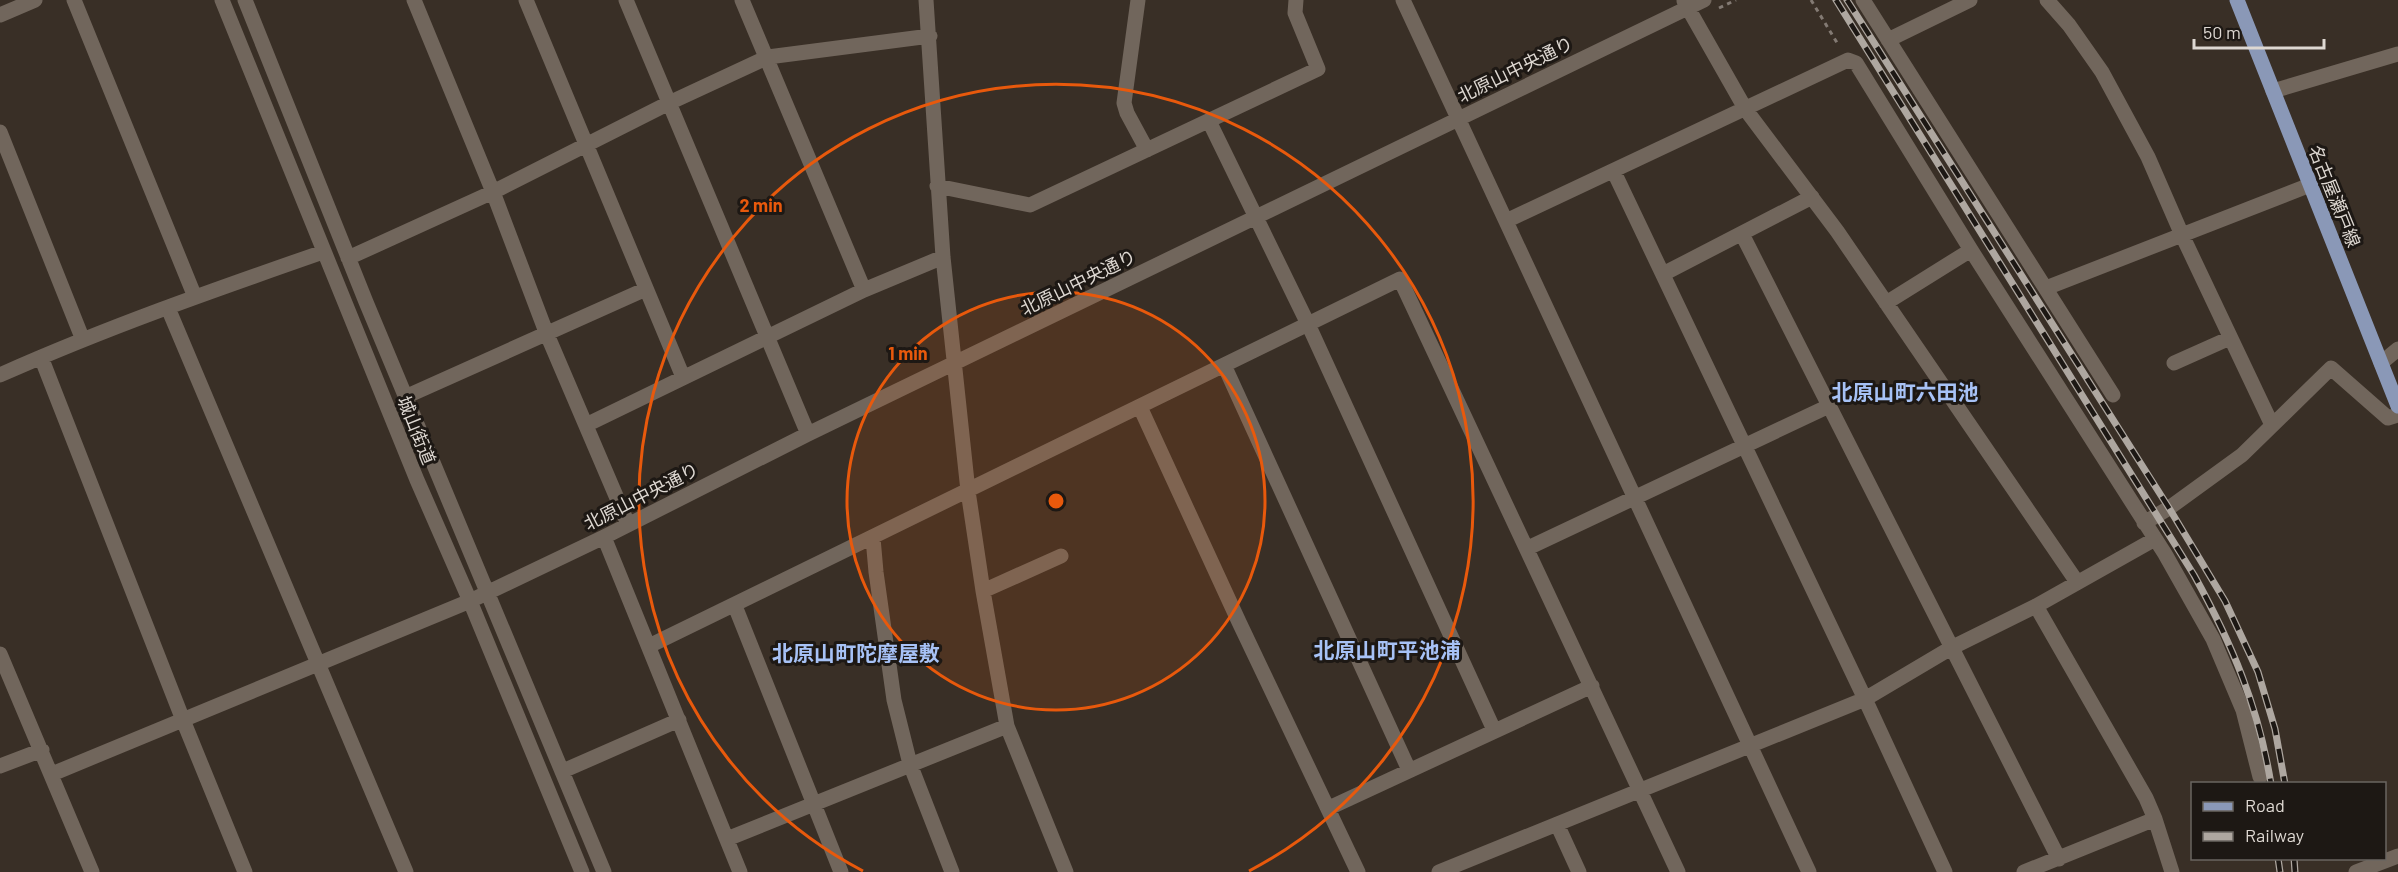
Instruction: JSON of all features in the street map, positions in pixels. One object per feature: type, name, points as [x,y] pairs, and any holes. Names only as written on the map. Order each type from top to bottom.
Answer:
[{"type":"main road","name":"名古屋瀬戸線","points":[[2237,0],[2398,406]]},
{"type":"street","points":[[0,15],[35,0]]},
{"type":"street","points":[[74,0],[195,297]]},
{"type":"street","name":"城山街道","points":[[222,0],[417,480],[470,601],[582,872]]},
{"type":"street","name":"城山街道","points":[[245,0],[405,397],[604,872]]},
{"type":"street","points":[[414,0],[493,192],[546,332],[628,524]]},
{"type":"street","points":[[526,0],[683,377]]},
{"type":"street","points":[[626,0],[808,434]]},
{"type":"street","points":[[742,0],[768,57],[864,290]]},
{"type":"street","points":[[926,0],[930,36],[937,186],[953,364],[983,591],[1007,726],[1066,872]]},
{"type":"street","points":[[1138,0],[1124,103],[1147,150]]},
{"type":"street","points":[[937,186],[1030,205],[1318,69],[1295,13],[1296,0]]},
{"type":"street","points":[[1403,0],[1809,872]]},
{"type":"street","name":"北原山中央通り","points":[[52,774],[470,601],[1457,119],[1686,4],[1704,0]]},
{"type":"street","points":[[1863,0],[2113,394]]},
{"type":"street","points":[[1888,40],[1970,0]]},
{"type":"street","points":[[2047,0],[2102,72],[2148,157],[2182,235],[2272,425]]},
{"type":"street","points":[[1686,4],[1746,110],[1812,197],[2077,582]]},
{"type":"street","points":[[348,258],[493,192],[669,103],[768,57],[930,36]]},
{"type":"street","points":[[2273,91],[2398,54]]},
{"type":"street","points":[[1506,221],[1848,60],[1856,63],[1971,250],[2155,539],[2213,639],[2243,710],[2260,777]]},
{"type":"street","points":[[1209,121],[1308,324],[1494,730]]},
{"type":"street","points":[[0,132],[83,340]]},
{"type":"street","points":[[1614,172],[1866,699],[1945,872]]},
{"type":"street","points":[[2046,288],[2310,185]]},
{"type":"street","points":[[1663,274],[1812,197]]},
{"type":"street","points":[[1742,234],[2059,859]]},
{"type":"street","points":[[1886,303],[1971,250]]},
{"type":"street","points":[[0,375],[40,357],[195,297],[323,252]]},
{"type":"street","points":[[586,425],[864,290],[943,257]]},
{"type":"street","points":[[649,646],[735,606],[1400,279],[1678,872]]},
{"type":"street","points":[[405,397],[646,289]]},
{"type":"street","points":[[168,308],[405,872]]},
{"type":"street","points":[[2174,363],[2230,338]]},
{"type":"street","points":[[2381,363],[2398,349]]},
{"type":"street","points":[[40,357],[183,720],[246,872]]},
{"type":"street","points":[[1224,365],[1409,770]]},
{"type":"street","points":[[2144,523],[2169,508],[2242,455],[2331,368],[2388,418],[2398,415]]},
{"type":"street","points":[[1528,548],[1829,406]]},
{"type":"street","points":[[1140,407],[1358,872]]},
{"type":"street","points":[[604,537],[740,872]]},
{"type":"street","points":[[873,538],[894,700],[910,764],[951,872]]},
{"type":"street","points":[[1439,872],[1477,865],[1557,824],[1866,699],[1951,648],[2036,606],[2155,539]]},
{"type":"street","points":[[983,591],[1061,556]]},
{"type":"street","points":[[735,606],[841,872]]},
{"type":"street","points":[[2036,606],[2156,819],[2172,872]]},
{"type":"street","points":[[0,654],[92,872]]},
{"type":"street","points":[[1329,808],[1592,686]]},
{"type":"street","points":[[563,771],[679,720]]},
{"type":"street","points":[[727,839],[1007,726]]},
{"type":"street","points":[[0,766],[42,750]]},
{"type":"street","points":[[2024,872],[2156,819]]},
{"type":"street","points":[[1557,824],[1579,872]]},
{"type":"street","points":[[2356,872],[2398,856]]},
{"type":"path","points":[[1811,0],[1848,60]]},
{"type":"railway","points":[[1836,0],[2194,575],[2242,676],[2259,728],[2271,782]]},
{"type":"railway","points":[[1847,0],[2169,508],[2225,601],[2258,672],[2275,729],[2285,782]]},
{"type":"railway","points":[[2278,860],[2280,872]]},
{"type":"railway","points":[[2294,860],[2295,872]]},
{"type":"district","name":"北原山町六田池","points":[[1905,391]]},
{"type":"district","name":"北原山町平池浦","points":[[1387,649]]},
{"type":"district","name":"北原山町陀摩屋敷","points":[[856,652]]}]
